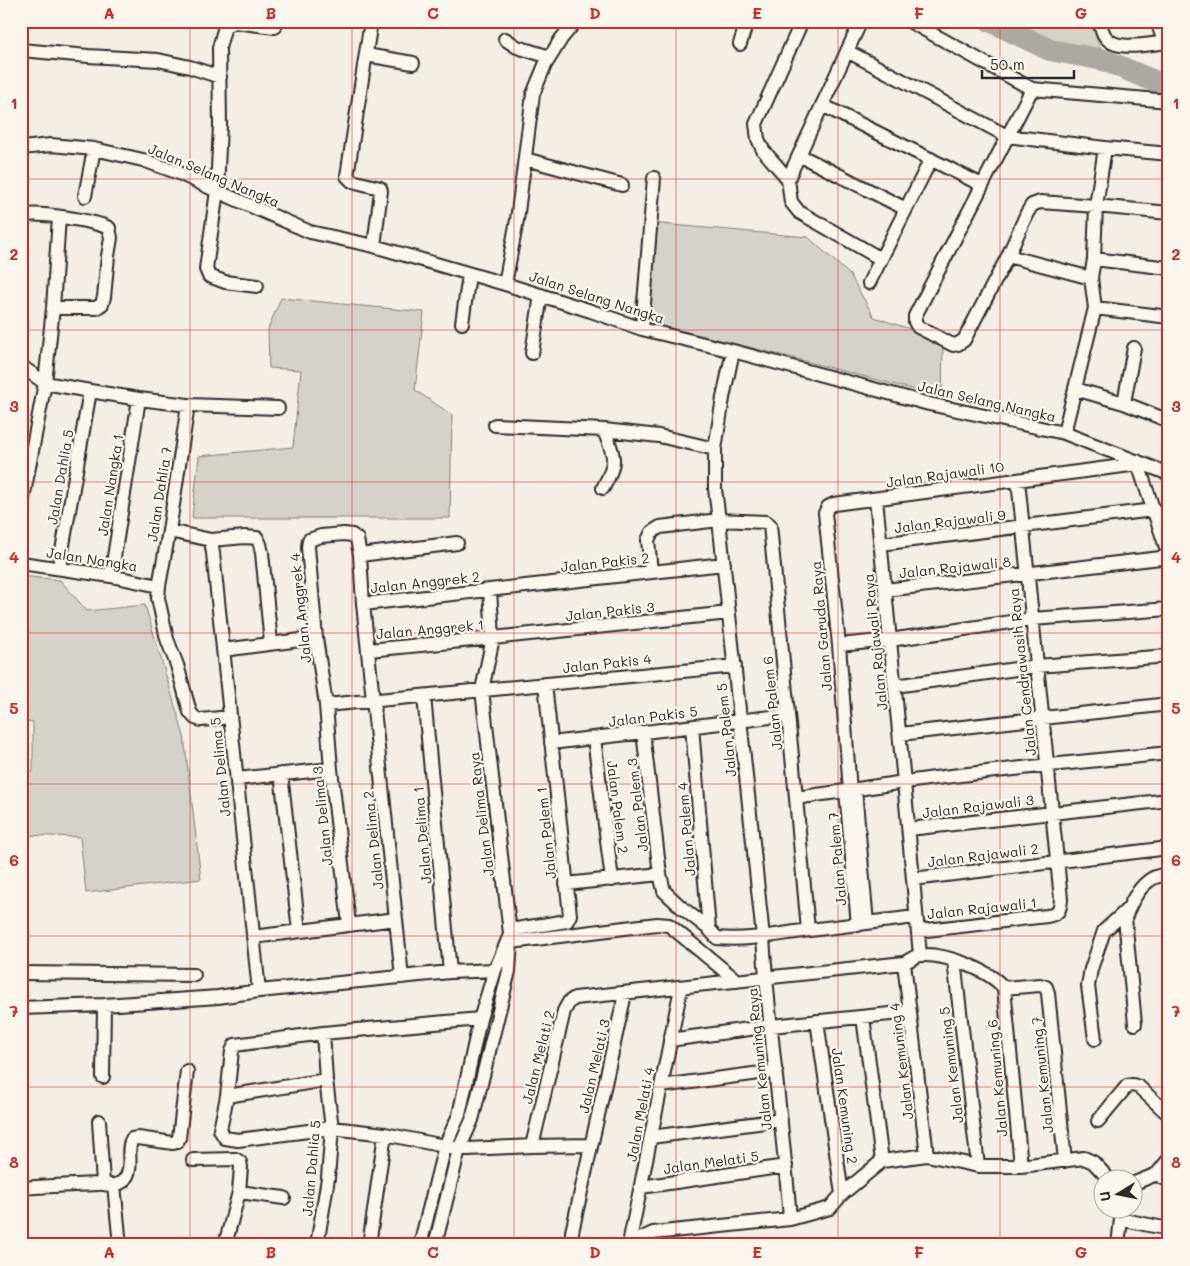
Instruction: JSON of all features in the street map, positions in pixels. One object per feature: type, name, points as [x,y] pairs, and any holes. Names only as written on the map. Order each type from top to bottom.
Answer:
[{"type":"street","points":[[371,21],[347,176],[352,180],[380,188],[374,246]]},
{"type":"street","points":[[505,284],[526,159],[533,94],[545,65],[560,39],[576,21]]},
{"type":"street","points":[[740,44],[747,21]]},
{"type":"street","points":[[788,179],[763,150],[758,139],[756,124],[802,21]]},
{"type":"street","points":[[861,21],[788,179],[791,202],[799,212],[881,259]]},
{"type":"street","points":[[909,21],[1032,89],[1169,101]]},
{"type":"street","points":[[1099,21],[1105,36],[1112,43],[1134,46],[1166,42],[1156,21]]},
{"type":"street","points":[[256,286],[225,282],[209,276],[206,269],[217,191],[220,125],[219,48],[224,26],[235,22],[275,27]]},
{"type":"street","points":[[505,39],[517,47],[550,57]]},
{"type":"street","points":[[21,50],[158,60],[190,67],[220,78]]},
{"type":"street","points":[[847,51],[1008,136],[1169,154]]},
{"type":"street","points":[[366,55],[413,63]]},
{"type":"street","points":[[1032,89],[915,316],[915,322],[918,327],[953,344],[958,344],[964,340],[1008,256],[1032,205],[1040,202],[1169,213]]},
{"type":"street","points":[[822,105],[982,185]]},
{"type":"street","name":"Jalan Selang Nangka","points":[[21,148],[51,145],[94,149],[143,160],[179,173],[310,232],[374,246],[505,284],[642,329],[733,351],[929,404],[1064,433],[1169,474]]},
{"type":"street","points":[[1064,433],[1095,308],[1091,278],[1094,259],[1096,206],[1105,148]]},
{"type":"street","points":[[85,196],[94,149]]},
{"type":"street","points":[[799,155],[906,209]]},
{"type":"street","points":[[526,159],[622,186]]},
{"type":"street","points":[[869,283],[931,159]]},
{"type":"street","points":[[642,329],[654,178]]},
{"type":"street","points":[[21,216],[26,214],[59,217],[80,220],[109,228],[111,238],[102,304],[96,308],[53,308]]},
{"type":"street","points":[[22,501],[27,447],[45,383],[53,308],[59,217]]},
{"type":"street","points":[[1008,256],[1091,278]]},
{"type":"street","points":[[1094,259],[1169,268]]},
{"type":"street","points":[[462,323],[469,275]]},
{"type":"street","points":[[532,353],[541,295]]},
{"type":"street","points":[[1095,308],[1169,317]]},
{"type":"street","points":[[1124,402],[1134,348]]},
{"type":"street","name":"Jalan Palem 5","points":[[733,351],[714,450],[715,489],[720,520],[766,978]]},
{"type":"street","points":[[21,366],[45,383],[90,391],[188,405],[278,408]]},
{"type":"street","points":[[1075,389],[1124,402],[1169,421]]},
{"type":"street","name":"Jalan Dahlia 5","points":[[60,568],[90,391]]},
{"type":"street","name":"Jalan Nangka 1","points":[[111,576],[139,399]]},
{"type":"street","name":"Jalan Dahlia 7","points":[[188,405],[170,531],[158,586],[159,608],[190,712],[195,718],[201,720],[230,717]]},
{"type":"street","points":[[496,425],[604,430],[659,436],[714,450]]},
{"type":"street","points":[[603,488],[613,460],[604,430]]},
{"type":"street","points":[[1137,462],[1169,556]]},
{"type":"street","name":"Jalan Rajawali 10","points":[[876,499],[1137,462]]},
{"type":"street","name":"Jalan Cendrawasih Raya","points":[[1018,480],[1057,861]]},
{"type":"street","name":"Jalan Rajawali Raya","points":[[876,499],[920,955]]},
{"type":"street","name":"Jalan Garuda Raya","points":[[850,791],[839,645],[825,513],[828,507],[834,504],[876,499]]},
{"type":"street","name":"Jalan Rajawali 9","points":[[880,544],[1153,510]]},
{"type":"street","points":[[651,572],[648,540],[652,532],[660,527],[720,520]]},
{"type":"street","name":"Jalan Palem 6","points":[[720,520],[766,522],[770,525],[808,930]]},
{"type":"street","points":[[170,531],[211,540],[245,537],[257,538],[262,553],[271,643]]},
{"type":"street","name":"Jalan Anggrek 4","points":[[326,705],[316,638],[308,547],[309,540],[321,536],[344,534],[352,535],[357,540],[374,700]]},
{"type":"street","name":"Jalan Delima 5","points":[[211,540],[259,991]]},
{"type":"street","points":[[360,555],[457,543]]},
{"type":"street","name":"Jalan Rajawali 8","points":[[885,590],[1169,556]]},
{"type":"street","name":"Jalan Nangka","points":[[21,563],[111,576],[158,586]]},
{"type":"street","name":"Jalan Pakis 2","points":[[490,590],[724,564]]},
{"type":"street","name":"Jalan Anggrek 2","points":[[363,604],[490,590]]},
{"type":"street","name":"Jalan Delima Raya","points":[[435,1245],[459,1149],[472,1120],[509,971],[509,937],[482,690],[493,638],[490,590]]},
{"type":"street","points":[[839,645],[890,640],[1032,619],[1169,610]]},
{"type":"street","name":"Jalan Pakis 3","points":[[493,638],[729,613]]},
{"type":"street","points":[[223,650],[316,638]]},
{"type":"street","name":"Jalan Anggrek 1","points":[[369,650],[493,638]]},
{"type":"street","points":[[895,686],[1037,666],[1169,656]]},
{"type":"street","name":"Jalan Pakis 4","points":[[326,705],[735,666]]},
{"type":"street","name":"Jalan Palem 1","points":[[509,937],[566,921],[570,915],[545,684]]},
{"type":"street","name":"Jalan Delima 1","points":[[424,696],[450,972]]},
{"type":"street","name":"Jalan Delima 2","points":[[374,700],[402,977]]},
{"type":"street","points":[[900,734],[1169,704]]},
{"type":"street","name":"Jalan Delima 3","points":[[326,705],[331,768],[349,924]]},
{"type":"street","name":"Jalan Pakis 5","points":[[551,743],[788,715]]},
{"type":"street","name":"Jalan Palem 4","points":[[692,727],[709,929]]},
{"type":"street","name":"Jalan Palem 3","points":[[643,732],[660,874],[664,891],[717,938],[763,937],[916,917]]},
{"type":"street","name":"Jalan Palem 2","points":[[594,738],[612,880]]},
{"type":"street","points":[[796,798],[904,782],[1169,753]]},
{"type":"street","points":[[237,779],[331,768]]},
{"type":"street","points":[[281,774],[299,931]]},
{"type":"street","name":"Jalan Palem 7","points":[[850,791],[862,924]]},
{"type":"street","name":"Jalan Rajawali 3","points":[[909,829],[1169,800]]},
{"type":"street","name":"Jalan Rajawali 2","points":[[913,879],[1169,848]]},
{"type":"street","name":"Jalan Rajawali 1","points":[[918,931],[1055,914],[1060,907],[1057,861]]},
{"type":"street","points":[[1135,1024],[1125,918],[1140,890],[1153,878],[1169,873]]},
{"type":"street","points":[[566,884],[660,874]]},
{"type":"street","points":[[1095,1039],[1088,986],[1091,969],[1104,931],[1129,908]]},
{"type":"street","points":[[253,937],[396,918]]},
{"type":"street","points":[[420,1245],[444,1146],[459,1115],[480,1019],[495,970],[509,937],[658,924],[669,925],[738,981]]},
{"type":"street","points":[[920,955],[943,956],[954,960],[998,981],[1004,988]]},
{"type":"street","name":"Jalan Kemuning Raya","points":[[790,1219],[766,978],[904,963],[920,955]]},
{"type":"street","name":"Jalan Kemuning 5","points":[[954,960],[978,1166]]},
{"type":"street","name":"Jalan Kemuning 4","points":[[904,963],[927,1156]]},
{"type":"street","points":[[21,1008],[218,998],[259,991],[450,972],[495,970]]},
{"type":"street","points":[[21,973],[194,975]]},
{"type":"street","points":[[625,994],[766,978]]},
{"type":"street","name":"Jalan Kemuning 7","points":[[1004,988],[1040,985],[1046,987],[1066,1161]]},
{"type":"street","name":"Jalan Melati 4","points":[[628,1244],[680,988]]},
{"type":"street","name":"Jalan Kemuning 6","points":[[1004,988],[1021,1166]]},
{"type":"street","name":"Jalan Melati 3","points":[[572,1245],[572,1232],[625,994]]},
{"type":"street","name":"Jalan Melati 2","points":[[532,1146],[564,1011],[569,1002],[576,998],[625,994]]},
{"type":"street","points":[[103,1077],[104,1005]]},
{"type":"street","points":[[670,1040],[771,1026],[910,1012]]},
{"type":"street","points":[[863,1017],[882,1161]]},
{"type":"street","points":[[480,1019],[323,1034],[235,1045],[232,1051],[220,1130],[226,1138],[238,1140],[332,1128],[386,1134],[459,1149],[591,1145]]},
{"type":"street","name":"Jalan Kemuning 2","points":[[817,1021],[842,1194]]},
{"type":"street","name":"Jalan Dahlia 5","points":[[318,1245],[328,1178],[332,1128],[323,1034]]},
{"type":"street","points":[[21,1188],[109,1184],[124,1180],[130,1164],[129,1143],[132,1139],[178,1142],[187,1071]]},
{"type":"street","points":[[661,1086],[776,1071]]},
{"type":"street","points":[[226,1096],[326,1080]]},
{"type":"street","points":[[1098,1122],[1127,1086],[1133,1085],[1139,1087],[1169,1115]]},
{"type":"street","points":[[651,1137],[781,1120]]},
{"type":"street","points":[[99,1121],[120,1245]]},
{"type":"street","points":[[369,1245],[386,1134]]},
{"type":"street","points":[[628,1244],[653,1233],[790,1219],[830,1208],[842,1194],[882,1161],[927,1156],[978,1166],[1021,1166],[1084,1158],[1093,1162],[1099,1168]]},
{"type":"street","points":[[193,1160],[235,1159],[240,1162],[239,1192],[225,1245]]},
{"type":"street","points":[[1142,1180],[1157,1174],[1169,1160]]},
{"type":"street","name":"Jalan Melati 5","points":[[640,1187],[786,1166]]},
{"type":"street","points":[[1157,1174],[1169,1180]]},
{"type":"street","points":[[239,1192],[284,1198]]},
{"type":"street","points":[[1120,1245],[1122,1218]]},
{"type":"street","points":[[1139,1218],[1169,1229]]},
{"type":"shaded area","points":[[990,21],[1090,21],[1104,60],[1050,50]]},
{"type":"shaded area","points":[[650,223],[808,237],[850,275],[874,317],[943,340],[942,397],[633,319]]},
{"type":"shaded area","points":[[281,298],[424,312],[415,390],[452,415],[450,518],[192,518],[199,456],[293,447],[301,370],[269,368],[268,329]]},
{"type":"shaded area","points":[[21,576],[60,580],[87,611],[145,605],[184,736],[201,879],[86,893],[80,837],[21,835],[21,771],[33,772],[33,722],[21,721]]},
{"type":"waterway","points":[[990,21],[1050,50],[1104,60],[1156,82],[1169,83]]}]
